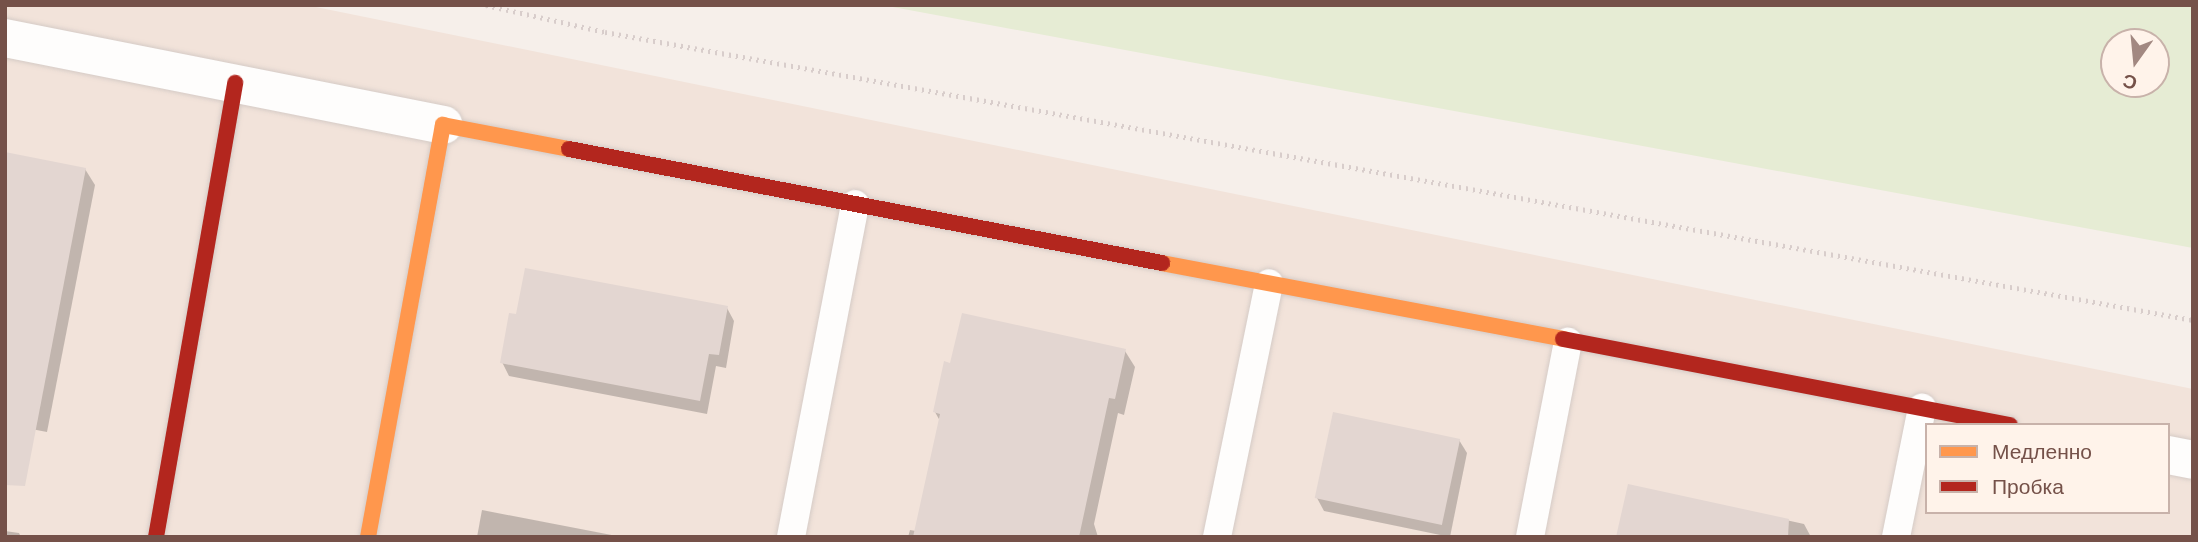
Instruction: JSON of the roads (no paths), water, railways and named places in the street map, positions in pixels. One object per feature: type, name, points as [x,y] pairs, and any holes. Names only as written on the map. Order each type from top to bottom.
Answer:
[{"type":"street","points":[[5,38],[443,125],[2000,423]]},
{"type":"street","points":[[156,537],[235,83]]},
{"type":"street","points":[[368,537],[443,125]]},
{"type":"street","points":[[2170,455],[2193,460]]},
{"type":"lane","points":[[790,537],[855,204]]},
{"type":"lane","points":[[1217,537],[1269,283]]},
{"type":"lane","points":[[1530,537],[1568,342]]},
{"type":"lane","points":[[1896,537],[1922,408]]}]
